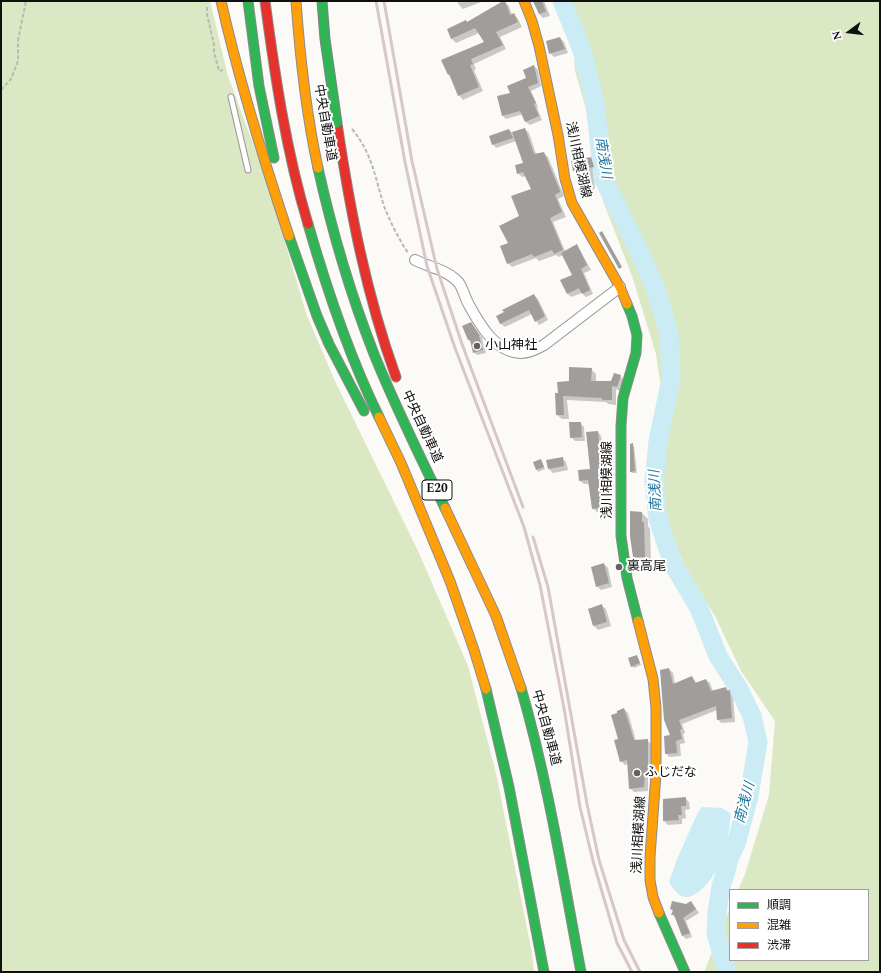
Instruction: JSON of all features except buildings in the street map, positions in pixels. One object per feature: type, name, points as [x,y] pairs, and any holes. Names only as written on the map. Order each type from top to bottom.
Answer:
[{"type":"main road","points":[[221,1],[250,116],[276,200],[319,324],[369,421]]},
{"type":"main road","points":[[248,1],[259,86],[294,249]]},
{"type":"main road","name":"E20","points":[[266,1],[277,87],[288,142],[301,197],[327,288],[366,389],[388,436],[459,603],[491,704],[517,822],[544,972]]},
{"type":"main road","points":[[316,1],[325,39]]},
{"type":"main road","points":[[322,1],[325,39],[344,172],[363,270],[378,324],[401,388]]},
{"type":"main road","name":"浅川相模湖線","points":[[524,1],[532,21],[539,46],[558,136],[565,178],[572,203],[620,287],[632,316],[637,334],[636,353],[623,398],[620,446],[621,536],[627,578],[653,679],[656,708],[656,774],[650,857],[650,880],[653,897],[659,913],[685,972]]},
{"type":"main road","name":"中央自動車道","points":[[296,5],[302,72],[310,128],[326,203],[348,282],[369,341],[394,402],[466,549],[488,597],[508,649],[526,704],[539,752],[557,836],[581,972]]},
{"type":"main road","points":[[418,430],[466,549]]},
{"type":"main road","points":[[397,477],[459,603]]},
{"type":"street","points":[[415,260],[447,273],[459,283],[468,304],[490,336],[500,346],[511,351],[522,353],[544,346],[620,287]]},
{"type":"lane","points":[[231,97],[248,170]]},
{"type":"path","points":[[1,90],[11,79],[18,61],[18,40],[26,1]]},
{"type":"path","points":[[207,1],[206,14],[214,45],[214,52],[219,71],[223,70]]},
{"type":"path","points":[[352,128],[361,140],[372,166],[388,213],[408,253],[415,260]]},
{"type":"green space","points":[[1,1],[210,1],[228,76],[268,184],[306,313],[334,379],[419,553],[468,666],[496,773],[532,953],[534,972],[1,972]]},
{"type":"green space","points":[[567,1],[880,1],[880,972],[704,972],[729,910],[729,961],[869,961],[869,889],[738,889],[745,874],[769,795],[775,721],[741,671],[716,618],[683,563],[659,496],[667,430],[656,354],[632,276],[603,201],[588,116],[575,71],[571,8]]},
{"type":"water","points":[[702,807],[722,808],[731,814],[726,847],[720,863],[707,884],[694,895],[688,897],[681,896],[669,882],[677,859],[698,812]]},
{"type":"waterway","name":"南浅川","points":[[562,1],[582,50],[595,103],[603,178],[643,259],[656,290],[669,333],[671,379],[658,441],[654,482],[658,519],[673,564],[699,608],[718,656],[739,689],[752,716],[758,742],[749,796],[737,841],[728,861],[721,886],[717,913],[716,933],[727,972]]},
{"type":"railway","points":[[376,1],[405,162],[427,266],[455,348],[524,527],[540,585],[564,708],[580,807],[593,861],[617,943],[632,972]]},
{"type":"railway","points":[[384,1],[412,161],[437,269],[462,344],[523,507]]},
{"type":"railway","points":[[533,537],[548,587],[587,804],[599,860],[624,940],[640,972]]},
{"type":"traffic: fast","points":[[248,1],[259,86],[274,158]]},
{"type":"traffic: fast","points":[[322,1],[325,39],[337,123]]},
{"type":"traffic: fast","points":[[318,168],[342,262],[365,331],[399,412],[445,508]]},
{"type":"traffic: fast","points":[[308,224],[348,347],[379,417]]},
{"type":"traffic: fast","points":[[289,236],[317,316],[329,344],[364,411]]},
{"type":"traffic: fast","points":[[627,304],[637,335],[636,353],[623,398],[621,426],[621,536],[627,578],[638,621]]},
{"type":"traffic: fast","points":[[521,688],[531,723],[547,794],[581,972]]},
{"type":"traffic: fast","points":[[486,689],[509,787],[544,972]]},
{"type":"traffic: fast","points":[[659,913],[685,972]]},
{"type":"traffic: slow","points":[[221,1],[252,119],[289,236]]},
{"type":"traffic: slow","points":[[296,1],[304,85],[318,168]]},
{"type":"traffic: slow","points":[[524,1],[532,21],[539,46],[558,135],[565,179],[572,203],[620,287],[627,304]]},
{"type":"traffic: slow","points":[[379,417],[401,463],[450,581],[486,689]]},
{"type":"traffic: slow","points":[[445,508],[496,616],[521,688]]},
{"type":"traffic: slow","points":[[638,621],[653,679],[656,708],[656,774],[650,857],[650,880],[653,897],[659,913]]},
{"type":"traffic: jam","points":[[265,1],[287,141],[308,224]]},
{"type":"traffic: jam","points":[[337,123],[347,188],[360,252],[376,315],[396,377]]},
{"type":"place","name":"小山神社","points":[[477,346]]},
{"type":"place","name":"裏高尾","points":[[619,567]]},
{"type":"place","name":"ふじだな","points":[[637,773]]}]
